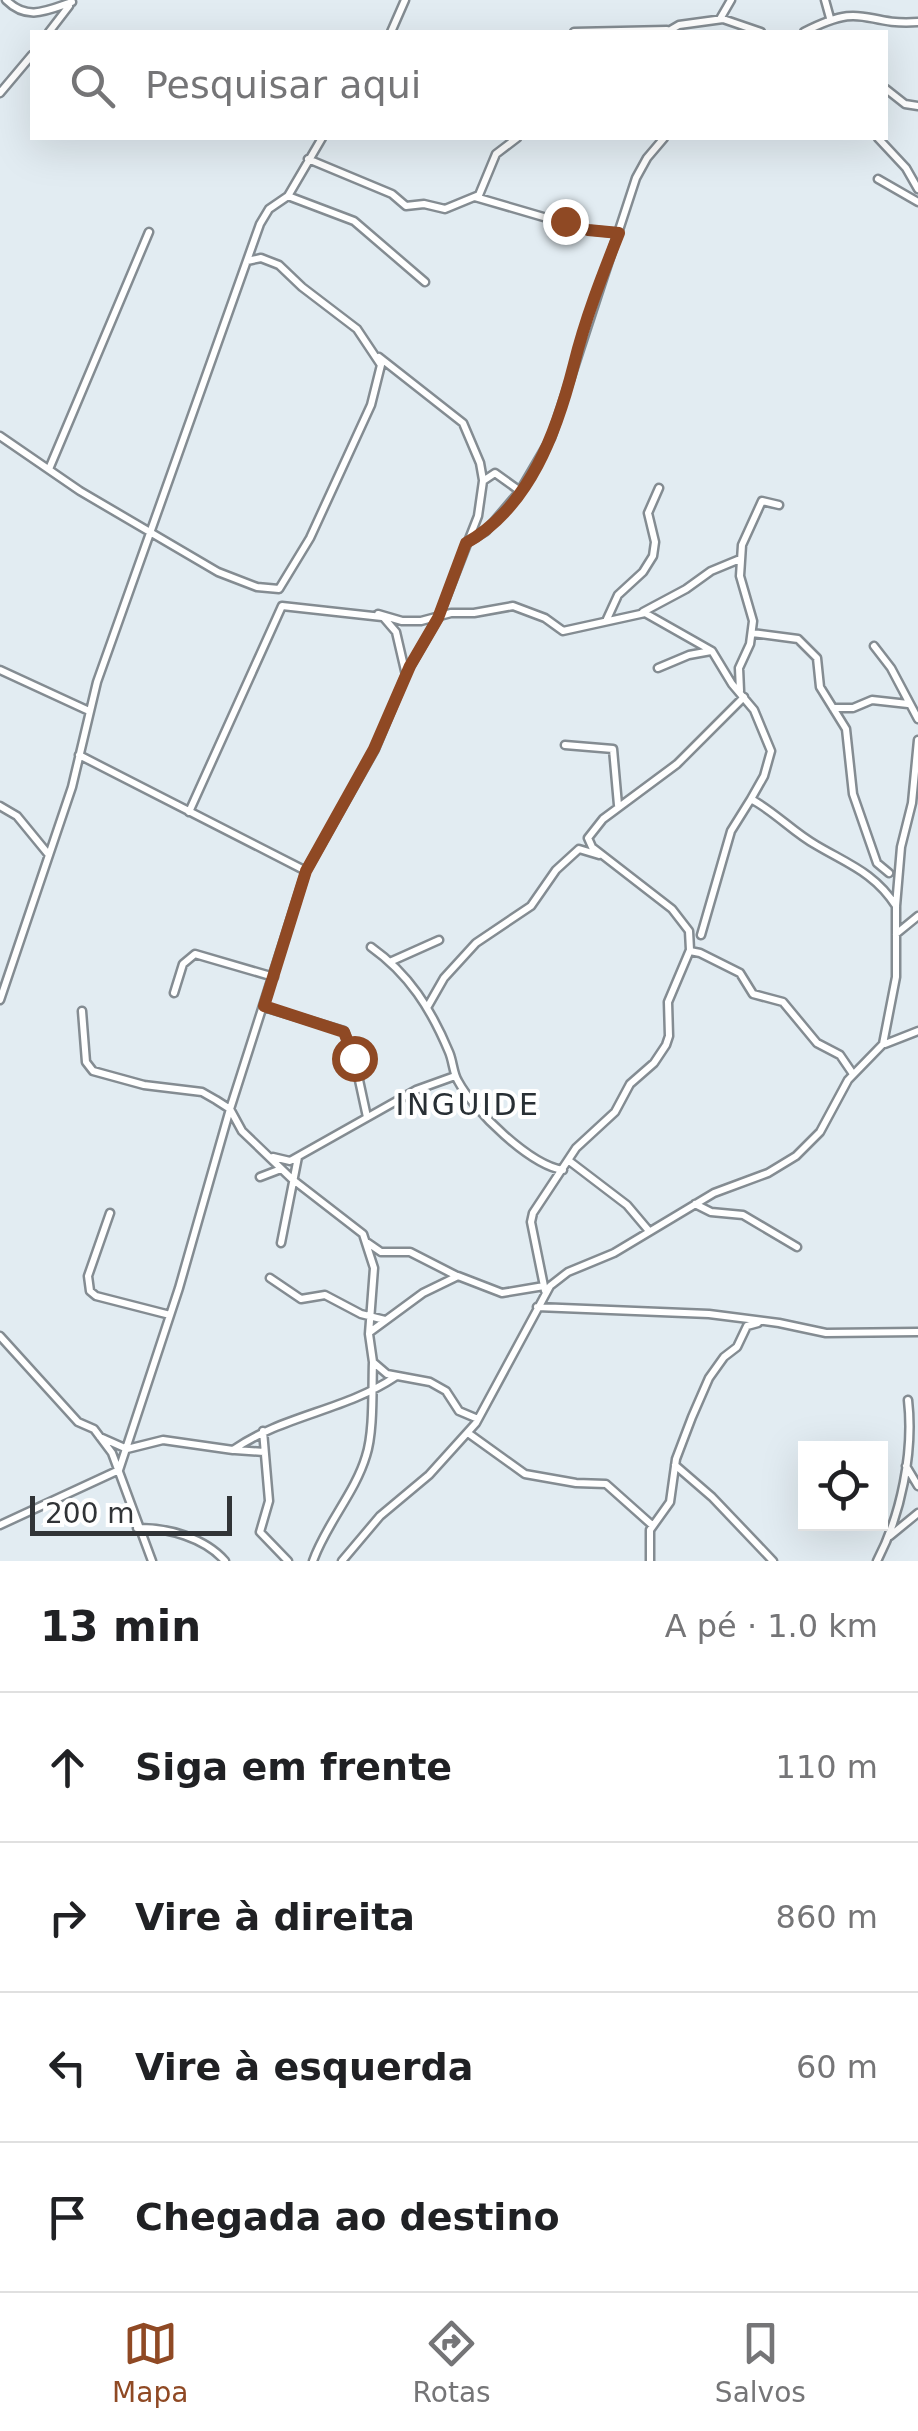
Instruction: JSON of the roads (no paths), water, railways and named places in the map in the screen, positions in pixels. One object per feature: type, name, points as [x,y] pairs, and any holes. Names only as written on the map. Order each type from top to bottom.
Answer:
[{"type":"street","points":[[6,0],[27,14],[40,14],[73,1]]},
{"type":"street","points":[[392,30],[405,0]]},
{"type":"street","points":[[715,30],[731,0]]},
{"type":"street","points":[[824,0],[830,18]]},
{"type":"street","points":[[51,30],[73,1]]},
{"type":"street","points":[[808,30],[855,11],[918,22]]},
{"type":"street","points":[[670,30],[719,20],[756,30]]},
{"type":"street","points":[[0,95],[30,57]]},
{"type":"street","points":[[888,91],[905,104],[918,106]]},
{"type":"street","points":[[0,1000],[72,788],[88,710],[246,261],[265,214],[288,196],[321,140]]},
{"type":"street","points":[[308,160],[392,194],[406,206],[424,204],[445,209],[476,197],[496,154],[514,140]]},
{"type":"street","points":[[466,543],[486,531],[520,491],[551,438],[638,170],[662,140]]},
{"type":"street","points":[[880,140],[906,168],[918,188]]},
{"type":"street","points":[[878,179],[918,202]]},
{"type":"street","points":[[288,196],[354,221],[425,282]]},
{"type":"street","points":[[476,197],[588,230],[619,233]]},
{"type":"street","points":[[49,469],[149,232]]},
{"type":"street","points":[[0,1526],[118,1470],[170,1315],[230,1108],[306,871],[374,749],[406,676],[438,618],[478,516],[483,481],[480,463],[463,423],[377,356],[357,330],[278,265],[261,258],[246,261]]},
{"type":"street","points":[[0,436],[80,491],[218,572],[248,584],[279,588],[310,538],[373,402],[381,368],[377,356]]},
{"type":"street","points":[[480,463],[520,491]]},
{"type":"street","points":[[483,481],[495,473]]},
{"type":"street","points":[[606,620],[617,596],[644,572],[653,556],[655,542],[648,513],[659,488]]},
{"type":"street","points":[[742,695],[738,670],[752,633],[750,606],[744,598],[740,576],[743,540],[760,504],[764,501],[779,505]]},
{"type":"street","points":[[406,676],[396,632],[378,614],[402,621],[511,606],[545,618],[562,631],[643,612],[711,571],[741,559]]},
{"type":"street","points":[[189,812],[282,606],[383,618]]},
{"type":"street","points":[[643,612],[712,651],[760,721],[771,751],[764,776],[731,831],[702,934]]},
{"type":"street","points":[[752,633],[778,634],[804,642],[819,662],[820,687],[846,730],[854,794],[877,863],[889,873]]},
{"type":"street","points":[[874,646],[891,668],[918,719]]},
{"type":"street","points":[[658,668],[689,655],[712,651]]},
{"type":"street","points":[[0,670],[88,710]]},
{"type":"street","points":[[342,1561],[380,1516],[428,1475],[478,1419],[538,1308],[544,1289],[532,1218],[584,1138],[613,1115],[630,1084],[666,1046],[668,1002],[690,951],[688,930],[672,909],[588,844],[588,838],[603,818],[677,764],[742,695]]},
{"type":"street","points":[[832,708],[852,708],[872,700],[908,704]]},
{"type":"street","points":[[884,1044],[896,977],[900,855],[912,803],[918,740]]},
{"type":"street","points":[[564,744],[613,749],[618,806]]},
{"type":"street","points":[[78,755],[306,871]]},
{"type":"street","points":[[752,800],[789,823],[814,845],[874,878],[896,906]]},
{"type":"street","points":[[0,806],[18,816],[49,856]]},
{"type":"street","points":[[31,832],[57,833]]},
{"type":"street","points":[[427,1007],[444,978],[476,943],[531,906],[556,870],[579,850],[604,856]]},
{"type":"street","points":[[874,878],[889,873],[900,855]]},
{"type":"street","points":[[896,934],[918,916]]},
{"type":"street","points":[[391,962],[440,940]]},
{"type":"street","points":[[371,947],[404,974],[427,1007],[454,1062],[455,1076],[484,1113],[531,1158],[563,1170]]},
{"type":"street","points":[[690,951],[700,952],[739,972],[753,994],[783,1002],[817,1043],[840,1055],[853,1074]]},
{"type":"street","points":[[174,993],[183,964],[195,954],[274,977]]},
{"type":"street","points":[[264,1006],[344,1032],[367,1117]]},
{"type":"street","points":[[82,1010],[86,1062],[93,1071],[144,1085],[202,1092],[230,1108],[242,1131],[381,1252],[410,1252],[423,1262],[502,1293],[544,1289],[568,1272],[603,1259],[722,1189],[768,1173],[804,1149],[820,1132],[853,1074],[884,1044],[918,1031]]},
{"type":"street","points":[[889,1018],[904,1034]]},
{"type":"street","points":[[268,1154],[284,1161],[298,1156],[416,1090],[455,1076]]},
{"type":"street","points":[[281,1244],[298,1156]]},
{"type":"street","points":[[568,1160],[627,1205],[648,1231]]},
{"type":"street","points":[[260,1178],[282,1168]]},
{"type":"street","points":[[695,1204],[711,1212],[742,1215],[798,1247]]},
{"type":"street","points":[[110,1213],[88,1276],[90,1291],[96,1296],[170,1315]]},
{"type":"street","points":[[313,1561],[324,1532],[365,1461],[370,1436],[373,1362],[369,1334],[374,1268],[368,1243]]},
{"type":"street","points":[[369,1334],[423,1293],[458,1276]]},
{"type":"street","points":[[270,1278],[301,1299],[326,1295],[361,1314],[386,1320]]},
{"type":"street","points":[[538,1308],[692,1312],[826,1333],[918,1332]]},
{"type":"street","points":[[650,1561],[652,1525],[670,1502],[675,1465],[709,1378],[737,1347],[747,1326],[764,1321]]},
{"type":"street","points":[[0,1336],[78,1422],[92,1427],[112,1453],[152,1561]]},
{"type":"street","points":[[373,1362],[378,1369],[396,1376],[430,1382],[446,1392],[454,1407],[478,1419]]},
{"type":"street","points":[[233,1450],[263,1430],[371,1393],[396,1376]]},
{"type":"street","points":[[877,1561],[897,1514],[905,1464],[908,1400]]},
{"type":"street","points":[[263,1430],[269,1501],[260,1532],[288,1561]]},
{"type":"street","points":[[468,1433],[524,1474],[606,1484],[652,1525]]},
{"type":"street","points":[[100,1437],[127,1448],[163,1440],[264,1452]]},
{"type":"street","points":[[905,1464],[918,1486]]},
{"type":"street","points":[[675,1465],[712,1497],[773,1561]]},
{"type":"street","points":[[889,1536],[918,1513]]},
{"type":"street","points":[[137,1528],[167,1530],[214,1550],[225,1561]]},
{"type":"district","name":"INGUIDE","points":[[468,1104]]}]
